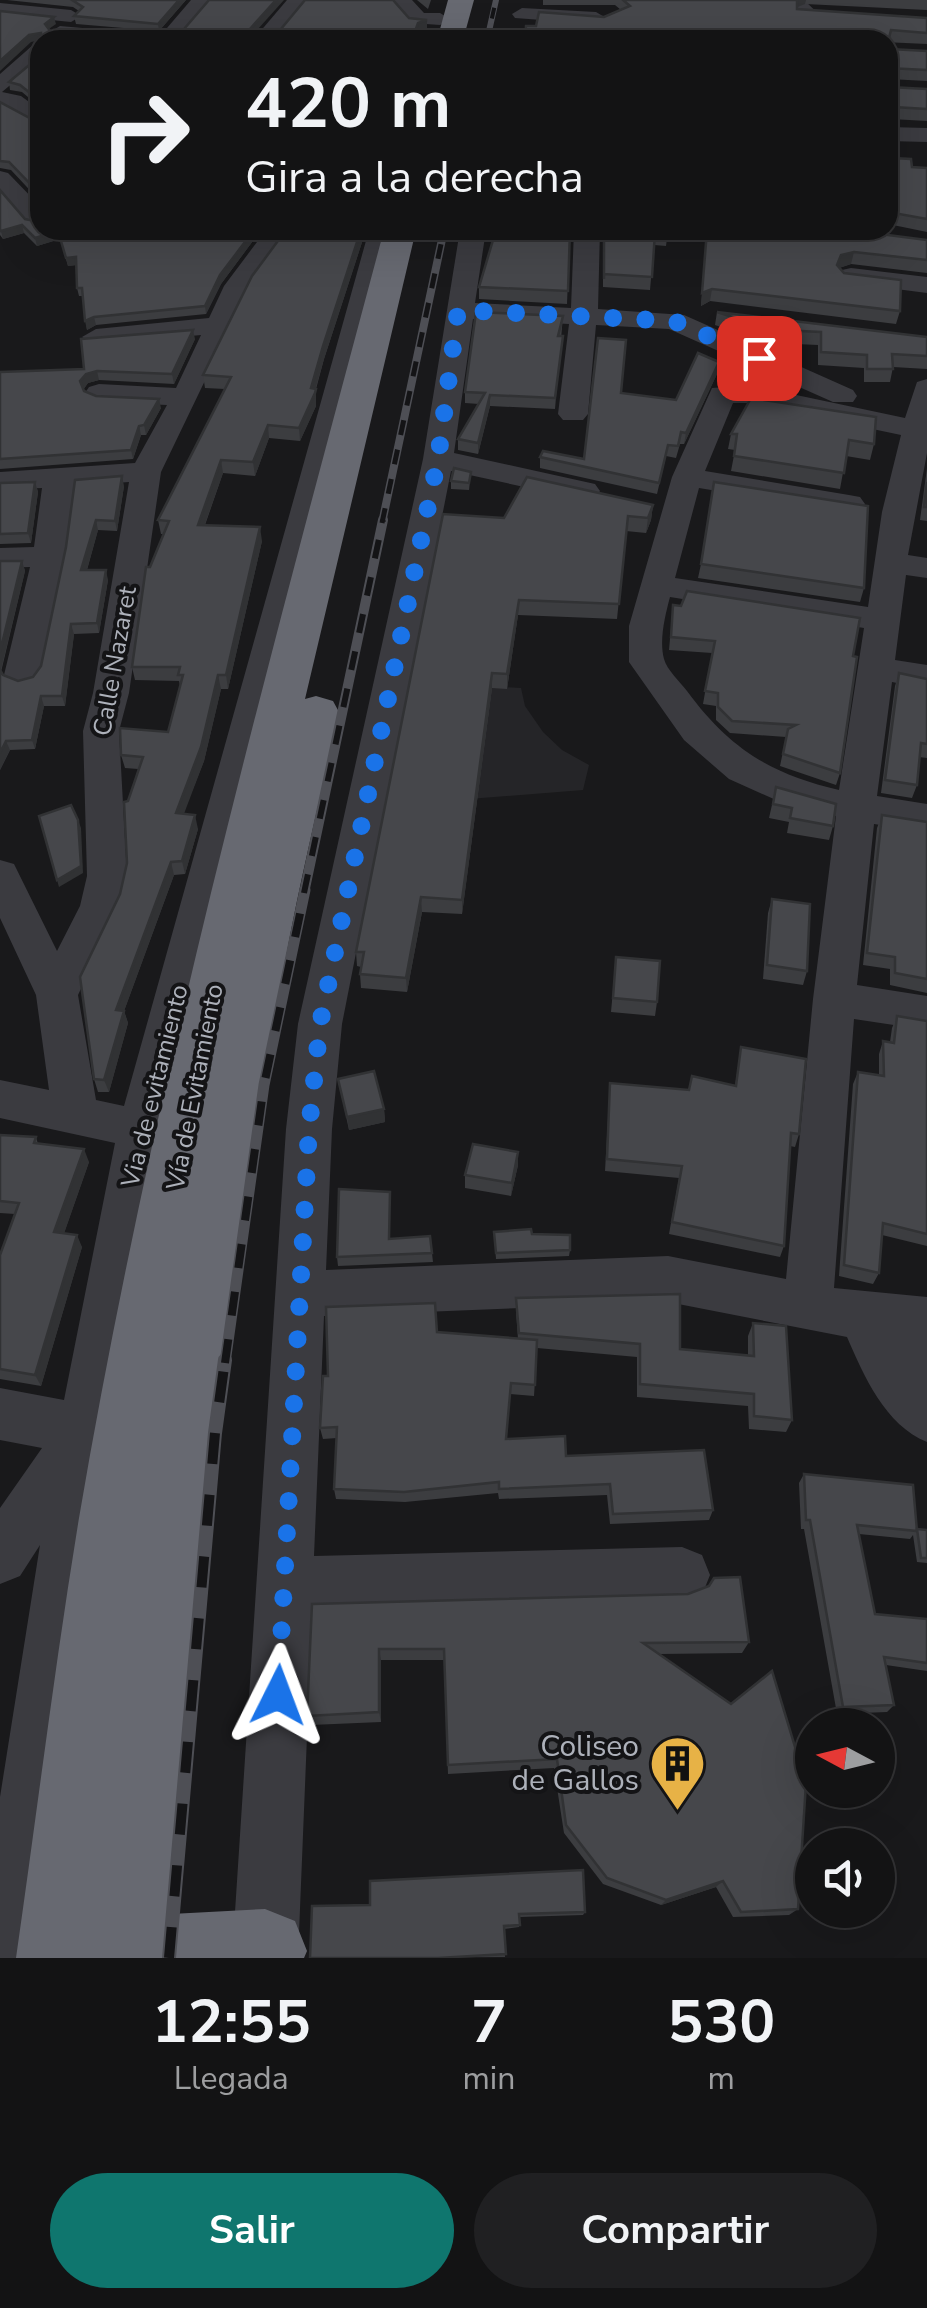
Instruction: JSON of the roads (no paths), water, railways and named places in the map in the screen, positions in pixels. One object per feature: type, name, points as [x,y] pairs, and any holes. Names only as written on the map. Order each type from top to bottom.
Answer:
[{"type":"highway","points":[[443,25],[460,0]]},
{"type":"highway","points":[[476,30],[483,0]]},
{"type":"highway","name":"Vía de Evitamiento","points":[[58,1958],[115,1518],[178,1170],[256,800],[397,240]]},
{"type":"highway","name":"Vía de Evitamiento","points":[[125,1958],[160,1617],[196,1348],[253,989],[426,240]]},
{"type":"highway","points":[[143,1958],[265,1954]]},
{"type":"street","points":[[0,9],[60,29],[89,0]]},
{"type":"street","points":[[176,30],[202,0]]},
{"type":"street","points":[[272,30],[298,0]]},
{"type":"street","points":[[401,0],[419,19],[443,25]]},
{"type":"street","points":[[522,7],[604,18],[616,14]]},
{"type":"street","points":[[799,7],[840,16]]},
{"type":"street","points":[[799,7],[822,30]]},
{"type":"street","points":[[13,42],[30,45]]},
{"type":"street","points":[[4,79],[30,56]]},
{"type":"street","points":[[0,98],[13,100],[30,113]]},
{"type":"street","points":[[898,134],[927,134]]},
{"type":"street","points":[[0,178],[30,210]]},
{"type":"street","name":"Calle Nazaret","points":[[58,994],[100,906],[107,876],[101,731],[146,472],[237,286],[272,240]]},
{"type":"street","name":"Via de evitamiento","points":[[7,1958],[85,1430],[140,1130],[327,449],[343,369],[379,240]]},
{"type":"street","points":[[265,1954],[309,1129],[320,1024],[438,459],[471,240]]},
{"type":"street","points":[[573,414],[584,314],[587,240]]},
{"type":"street","points":[[851,276],[927,285]]},
{"type":"street","points":[[458,310],[674,321],[922,431]]},
{"type":"street","points":[[96,336],[220,325]]},
{"type":"street","points":[[804,1303],[810,1285],[834,999],[881,620],[909,565],[898,512],[922,431],[927,388]]},
{"type":"street","points":[[99,393],[186,397]]},
{"type":"street","points":[[922,431],[750,394],[722,394],[687,478],[656,585],[646,626],[646,662],[697,731],[742,770],[799,794],[927,818]]},
{"type":"street","points":[[438,459],[677,512]]},
{"type":"street","points":[[0,481],[146,472]]},
{"type":"street","points":[[22,674],[49,556],[59,478]]},
{"type":"street","points":[[687,478],[898,512]]},
{"type":"street","points":[[0,558],[49,556]]},
{"type":"street","points":[[656,585],[881,620]]},
{"type":"street","points":[[875,668],[927,677]]},
{"type":"street","points":[[3,881],[58,994],[76,1116]]},
{"type":"street","points":[[834,999],[927,1013]]},
{"type":"street","points":[[0,1100],[140,1130]]},
{"type":"street","points":[[300,1294],[668,1279],[863,1316],[927,1320]]},
{"type":"street","points":[[863,1316],[927,1372]]},
{"type":"street","points":[[863,1316],[886,1367],[927,1416]]},
{"type":"street","points":[[0,1414],[85,1430],[0,1556]]},
{"type":"street","points":[[283,1586],[682,1575]]},
{"type":"railway","points":[[489,30],[496,0]]},
{"type":"railway","points":[[382,523],[442,240]]},
{"type":"railway","points":[[304,893],[383,520]]},
{"type":"railway","points":[[225,1363],[264,1085],[305,890]]},
{"type":"railway","points":[[169,1958],[215,1433],[225,1360]]},
{"type":"place","name":"Coliseo de Gallos","points":[[678,1812]]}]
